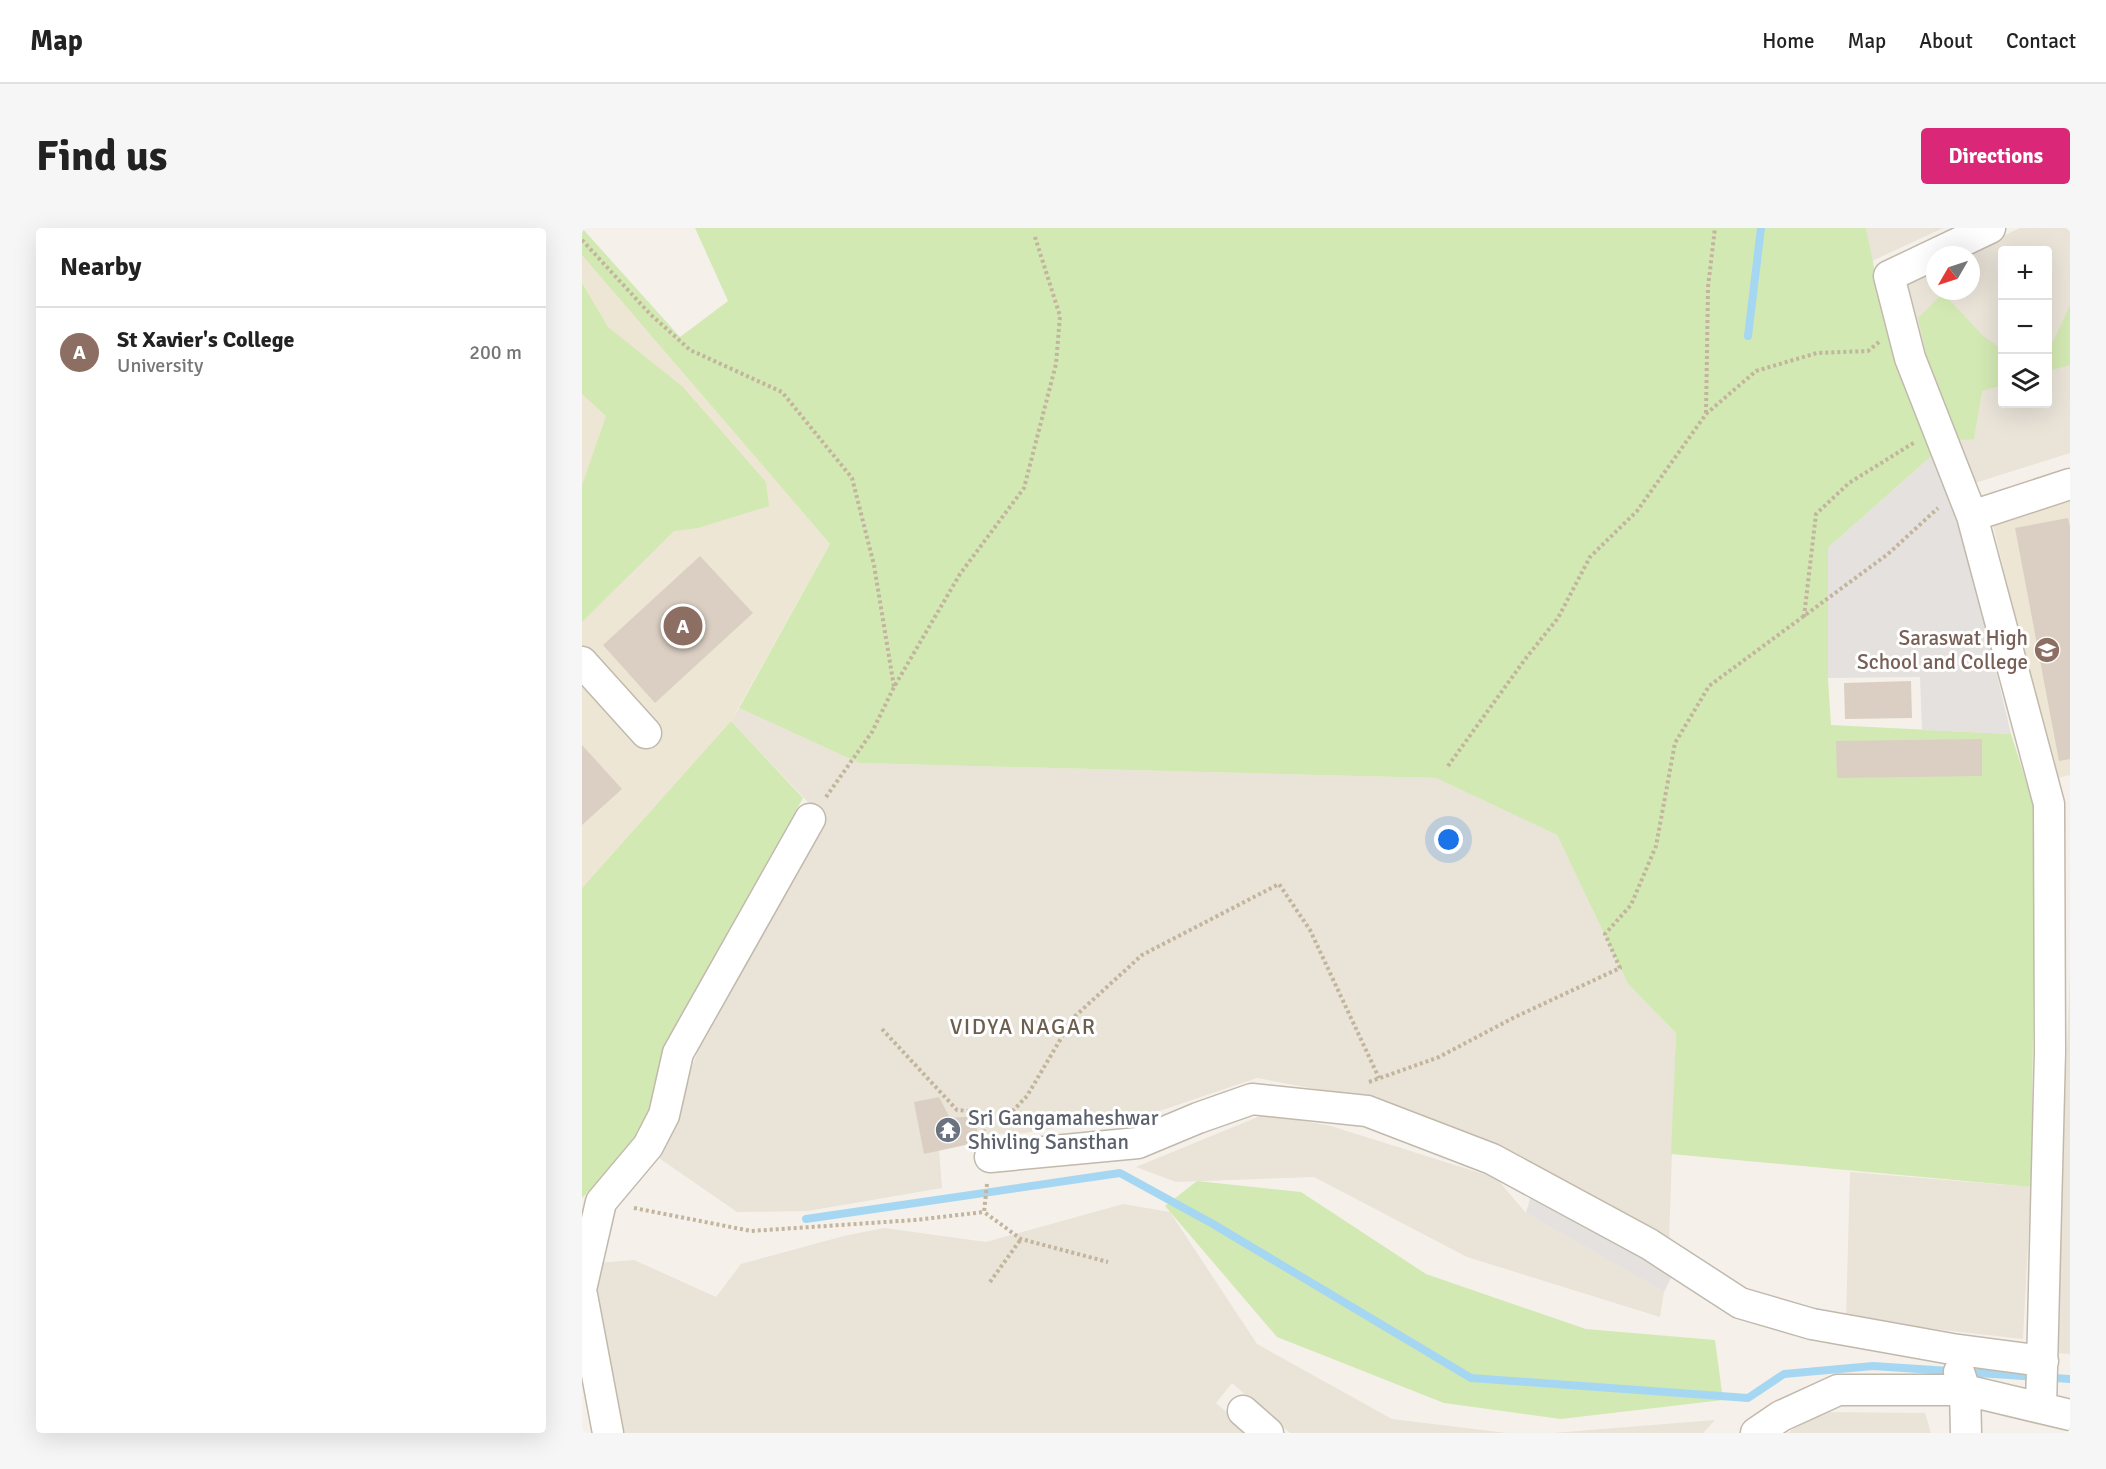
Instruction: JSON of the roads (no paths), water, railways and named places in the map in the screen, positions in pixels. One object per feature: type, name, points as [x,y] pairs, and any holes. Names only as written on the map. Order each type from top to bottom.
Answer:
[{"type":"street","points":[[1990,228],[1889,276],[1910,358],[1972,516],[2060,801],[2050,1052],[2059,1164],[2042,1381]]},
{"type":"street","points":[[1972,516],[2070,484]]},
{"type":"street","points":[[582,662],[646,733]]},
{"type":"street","points":[[582,1285],[601,1202],[648,1146],[664,1115],[678,1053],[810,819]]},
{"type":"street","points":[[995,1157],[1138,1143],[1252,1099],[1367,1111],[1492,1159],[1649,1244],[1740,1303],[1958,1369],[2042,1381],[2070,1415]]},
{"type":"street","points":[[582,1295],[608,1433]]},
{"type":"street","points":[[1756,1433],[1781,1416],[1838,1390],[1958,1369],[2042,1381]]},
{"type":"street","points":[[1958,1369],[1966,1433]]},
{"type":"street","points":[[1243,1411],[1268,1433]]},
{"type":"waterway","points":[[1748,336],[1761,228]]},
{"type":"waterway","points":[[806,1219],[1120,1173],[1213,1224],[1471,1378],[1748,1398],[1784,1374],[1873,1366],[2070,1379]]},
{"type":"place","name":"St Xavier's College","points":[[683,626]]},
{"type":"place","name":"Saraswat High School and College","points":[[2047,650]]},
{"type":"place","name":"Sri Gangamaheshwar Shivling Sansthan","points":[[948,1130]]},
{"type":"district","name":"VIDYA NAGAR","points":[[1023,1026]]}]
